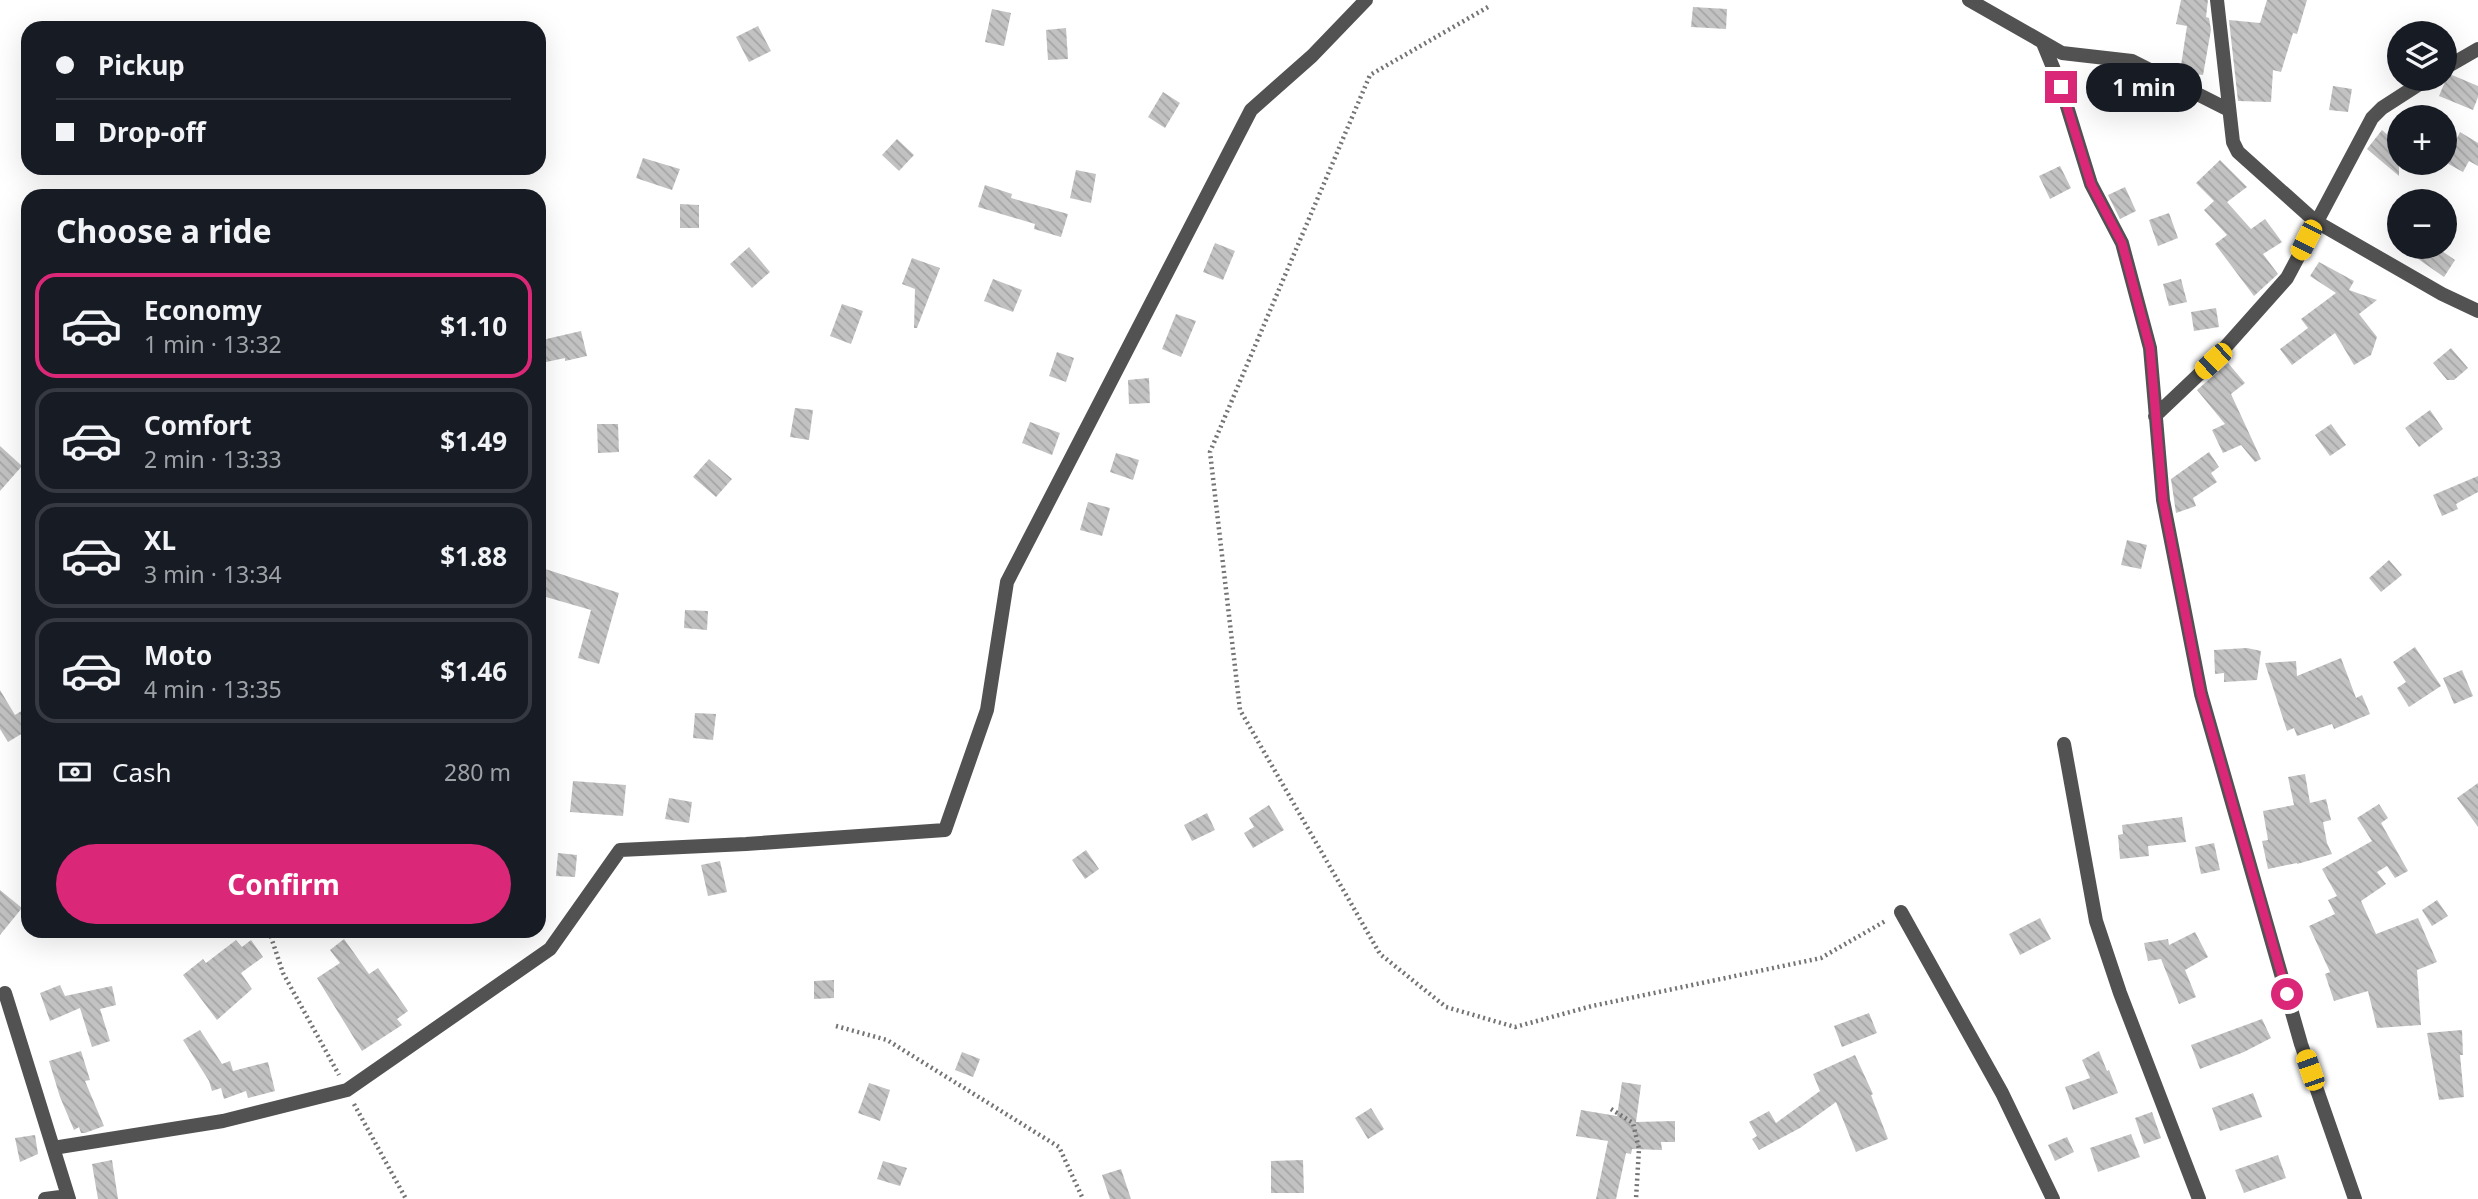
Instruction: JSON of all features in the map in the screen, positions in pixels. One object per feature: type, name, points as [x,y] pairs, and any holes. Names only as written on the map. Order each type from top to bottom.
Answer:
[{"type":"street","points":[[53,1148],[223,1121],[346,1090],[550,948],[620,850],[944,830],[987,710],[1007,582],[1251,110],[1312,56],[1366,0]]},
{"type":"street","points":[[1969,0],[2062,53],[2132,61],[2229,110]]},
{"type":"street","points":[[2217,0],[2233,142],[2238,152],[2315,221],[2442,294],[2478,311]]},
{"type":"street","points":[[2043,43],[2061,87],[2091,184],[2122,243],[2150,348],[2163,500],[2201,694],[2301,1044],[2355,1199]]},
{"type":"street","points":[[2457,61],[2478,49]]},
{"type":"street","points":[[2155,416],[2213,361],[2287,278],[2372,118],[2408,91]]},
{"type":"street","points":[[2064,744],[2096,921],[2120,993],[2199,1199]]},
{"type":"street","points":[[1901,912],[2002,1093],[2053,1199]]},
{"type":"street","points":[[5,993],[68,1198],[45,1199]]},
{"type":"path","points":[[1488,7],[1370,75],[1210,452],[1240,710],[1380,954],[1446,1007],[1515,1027],[1592,1006],[1821,958],[1901,912]]},
{"type":"path","points":[[271,938],[284,974],[406,1199]]},
{"type":"path","points":[[836,1026],[887,1040],[1059,1147],[1083,1199]]},
{"type":"path","points":[[1611,1109],[1633,1123],[1639,1149],[1636,1199]]},
{"type":"building","points":[[2181,0],[2208,0],[2206,17],[2209,18],[2211,30],[2203,75],[2180,72],[2187,26],[2176,24]]},
{"type":"building","points":[[2267,0],[2307,0],[2297,34],[2293,33],[2281,72],[2273,70],[2271,102],[2238,101],[2229,20],[2260,23]]},
{"type":"building","points":[[1693,7],[1727,9],[1726,29],[1691,27]]},
{"type":"building","points":[[992,9],[1011,13],[1004,46],[985,42]]},
{"type":"building","points":[[758,26],[771,51],[749,62],[736,37]]},
{"type":"building","points":[[1066,28],[1068,59],[1048,60],[1046,30]]},
{"type":"building","points":[[2457,77],[2478,86],[2478,97],[2473,110],[2439,96],[2441,91],[2457,91]]},
{"type":"building","points":[[2333,86],[2352,89],[2348,112],[2329,110]]},
{"type":"building","points":[[1163,92],[1180,103],[1165,128],[1148,117]]},
{"type":"building","points":[[2382,130],[2387,134],[2387,166],[2367,149]]},
{"type":"building","points":[[2460,132],[2478,143],[2478,166],[2469,161],[2463,172],[2457,169],[2457,138]]},
{"type":"building","points":[[897,139],[914,155],[899,171],[882,155]]},
{"type":"building","points":[[643,158],[680,169],[672,190],[636,178]]},
{"type":"building","points":[[2220,160],[2247,187],[2227,202],[2251,229],[2265,219],[2282,242],[2263,254],[2278,274],[2254,296],[2215,244],[2227,235],[2204,210],[2214,201],[2196,183]]},
{"type":"building","points":[[2060,166],[2071,188],[2050,199],[2039,176]]},
{"type":"building","points":[[1076,170],[1096,174],[1091,203],[1070,198]]},
{"type":"building","points":[[985,185],[1012,194],[1011,198],[1068,214],[1061,237],[1034,229],[1035,224],[978,207]]},
{"type":"building","points":[[2125,187],[2136,211],[2120,219],[2108,195]]},
{"type":"building","points":[[680,204],[699,205],[699,228],[680,228]]},
{"type":"building","points":[[2169,213],[2178,238],[2158,246],[2149,220]]},
{"type":"building","points":[[1215,243],[1235,251],[1223,280],[1203,272]]},
{"type":"building","points":[[749,247],[770,272],[752,288],[730,264]]},
{"type":"building","points":[[912,258],[940,268],[917,328],[914,328],[915,289],[902,284]]},
{"type":"building","points":[[2418,259],[2455,260],[2444,277]]},
{"type":"building","points":[[2319,262],[2354,281],[2349,290],[2377,300],[2359,314],[2377,337],[2371,355],[2354,365],[2335,333],[2292,365],[2280,349],[2308,328],[2301,319],[2336,293],[2310,276]]},
{"type":"building","points":[[993,279],[1022,290],[1013,312],[984,301]]},
{"type":"building","points":[[2181,279],[2187,302],[2169,306],[2163,284]]},
{"type":"building","points":[[842,304],[863,311],[851,344],[830,336]]},
{"type":"building","points":[[2216,308],[2219,327],[2194,331],[2191,312]]},
{"type":"building","points":[[1176,314],[1196,321],[1181,357],[1162,349]]},
{"type":"building","points":[[581,331],[587,356],[546,362],[546,339]]},
{"type":"building","points":[[2451,348],[2468,368],[2454,380],[2447,380],[2433,363]]},
{"type":"building","points":[[1057,352],[1074,358],[1066,382],[1049,376]]},
{"type":"building","points":[[2228,363],[2245,383],[2231,394],[2261,459],[2255,462],[2241,445],[2223,453],[2212,430],[2225,424],[2197,390]]},
{"type":"building","points":[[1149,378],[1150,403],[1129,404],[1128,380]]},
{"type":"building","points":[[795,408],[813,410],[809,440],[790,437]]},
{"type":"building","points":[[2430,410],[2443,429],[2419,447],[2405,428]]},
{"type":"building","points":[[1030,422],[1060,433],[1052,455],[1022,443]]},
{"type":"building","points":[[597,424],[618,424],[619,452],[598,453]]},
{"type":"building","points":[[2331,424],[2346,445],[2330,456],[2315,435]]},
{"type":"building","points":[[0,446],[21,467],[0,491]]},
{"type":"building","points":[[2209,452],[2219,467],[2211,473],[2217,482],[2193,498],[2196,506],[2176,513],[2171,479]]},
{"type":"building","points":[[1116,453],[1139,460],[1133,480],[1110,472]]},
{"type":"building","points":[[709,459],[732,479],[716,497],[693,477]]},
{"type":"building","points":[[2478,476],[2478,492],[2456,504],[2458,509],[2442,516],[2433,495]]},
{"type":"building","points":[[1088,502],[1110,508],[1102,536],[1080,530]]},
{"type":"building","points":[[2127,540],[2147,545],[2141,569],[2121,565]]},
{"type":"building","points":[[2389,560],[2402,575],[2381,592],[2369,578]]},
{"type":"building","points":[[546,569],[619,593],[599,664],[578,658],[591,610],[546,597]]},
{"type":"building","points":[[685,610],[708,611],[707,630],[684,628]]},
{"type":"building","points":[[2415,647],[2441,686],[2409,707],[2397,688],[2406,682],[2393,662]]},
{"type":"building","points":[[2247,648],[2261,651],[2257,680],[2224,682],[2224,673],[2215,674],[2214,650]]},
{"type":"building","points":[[2341,658],[2356,698],[2362,695],[2370,714],[2334,729],[2332,724],[2297,736],[2294,728],[2287,731],[2265,663],[2296,661],[2297,676]]},
{"type":"building","points":[[2462,670],[2473,696],[2454,704],[2443,678]]},
{"type":"building","points":[[0,690],[15,715],[21,711],[21,734],[8,742],[0,729]]},
{"type":"building","points":[[695,713],[716,714],[713,740],[693,738]]},
{"type":"building","points":[[2305,774],[2310,803],[2326,799],[2331,820],[2323,822],[2332,854],[2268,869],[2262,841],[2268,840],[2263,811],[2294,805],[2288,777]]},
{"type":"building","points":[[573,781],[626,785],[623,816],[570,812]]},
{"type":"building","points":[[2478,783],[2478,827],[2457,798]]},
{"type":"building","points":[[669,798],[692,802],[689,823],[665,819]]},
{"type":"building","points":[[2379,804],[2388,818],[2381,823],[2408,871],[2395,878],[2387,866],[2377,872],[2386,884],[2361,901],[2376,934],[2418,918],[2437,962],[2417,970],[2421,1025],[2377,1028],[2368,991],[2334,1001],[2325,974],[2330,972],[2309,926],[2335,914],[2328,900],[2337,896],[2322,869],[2372,841],[2357,818]]},
{"type":"building","points":[[1269,805],[1284,830],[1253,848],[1244,833],[1254,827],[1249,818]]},
{"type":"building","points":[[1207,813],[1215,830],[1192,841],[1184,825]]},
{"type":"building","points":[[2182,817],[2186,842],[2148,846],[2149,856],[2120,859],[2118,835],[2123,834],[2122,825]]},
{"type":"building","points":[[2214,843],[2220,870],[2201,874],[2195,847]]},
{"type":"building","points":[[1086,850],[1099,869],[1085,879],[1072,860]]},
{"type":"building","points":[[558,853],[577,855],[575,877],[556,876]]},
{"type":"building","points":[[720,861],[727,892],[708,896],[701,865]]},
{"type":"building","points":[[0,890],[21,909],[0,935]]},
{"type":"building","points":[[2437,900],[2448,916],[2432,926],[2422,910]]},
{"type":"building","points":[[2040,918],[2051,939],[2020,955],[2009,934]]},
{"type":"building","points":[[2195,932],[2208,957],[2185,970],[2196,997],[2179,1004],[2161,959],[2148,961],[2144,943],[2168,939],[2169,945]]},
{"type":"building","points":[[344,939],[369,974],[378,968],[408,1011],[397,1019],[402,1025],[362,1051],[317,978],[340,963],[330,950]]},
{"type":"building","points":[[236,940],[242,947],[251,940],[263,957],[241,973],[252,989],[217,1020],[183,975],[203,959],[206,963]]},
{"type":"building","points":[[834,980],[834,998],[814,999],[814,981]]},
{"type":"building","points":[[60,985],[65,996],[112,986],[116,1005],[100,1009],[110,1041],[92,1047],[80,1008],[50,1021],[40,993]]},
{"type":"building","points":[[1869,1013],[1877,1033],[1842,1047],[1834,1026]]},
{"type":"building","points":[[2262,1019],[2271,1038],[2200,1069],[2191,1045]]},
{"type":"building","points":[[200,1030],[222,1064],[230,1061],[233,1071],[268,1062],[275,1091],[248,1098],[246,1091],[224,1099],[221,1088],[212,1091],[209,1081],[183,1040]]},
{"type":"building","points":[[2462,1030],[2463,1055],[2460,1055],[2464,1097],[2439,1100],[2427,1033]]},
{"type":"building","points":[[81,1051],[90,1080],[85,1081],[104,1126],[85,1133],[81,1133],[79,1127],[74,1130],[49,1061]]},
{"type":"building","points":[[2099,1051],[2118,1093],[2073,1110],[2065,1087],[2090,1078],[2082,1060]]},
{"type":"building","points":[[962,1052],[980,1059],[973,1077],[955,1070]]},
{"type":"building","points":[[1855,1055],[1873,1094],[1871,1095],[1888,1139],[1856,1152],[1836,1102],[1800,1128],[1759,1150],[1752,1139],[1757,1136],[1749,1122],[1769,1111],[1776,1123],[1820,1091],[1813,1074]]},
{"type":"building","points":[[1622,1082],[1641,1085],[1636,1122],[1675,1121],[1675,1142],[1661,1142],[1662,1150],[1632,1149],[1631,1154],[1626,1153],[1616,1199],[1596,1199],[1608,1141],[1576,1136],[1581,1110],[1617,1116]]},
{"type":"building","points":[[869,1083],[890,1090],[880,1121],[858,1113]]},
{"type":"building","points":[[2253,1093],[2262,1117],[2220,1131],[2212,1108]]},
{"type":"building","points":[[1371,1108],[1384,1129],[1368,1139],[1355,1118]]},
{"type":"building","points":[[2152,1112],[2161,1138],[2144,1144],[2135,1118]]},
{"type":"building","points":[[2131,1134],[2140,1157],[2098,1172],[2090,1148]]},
{"type":"building","points":[[35,1135],[38,1154],[20,1162],[15,1138]]},
{"type":"building","points":[[2067,1137],[2074,1152],[2055,1161],[2048,1145]]},
{"type":"building","points":[[2278,1155],[2286,1178],[2244,1193],[2235,1170]]},
{"type":"building","points":[[112,1160],[118,1199],[98,1199],[92,1164]]},
{"type":"building","points":[[1303,1160],[1304,1193],[1271,1193],[1271,1161]]},
{"type":"building","points":[[883,1161],[907,1168],[900,1186],[877,1179]]},
{"type":"building","points":[[1121,1169],[1131,1199],[1110,1199],[1102,1175]]},
{"type":"route","points":[[2061,87],[2091,184],[2122,243],[2150,348],[2163,500],[2201,694],[2287,994]]}]
